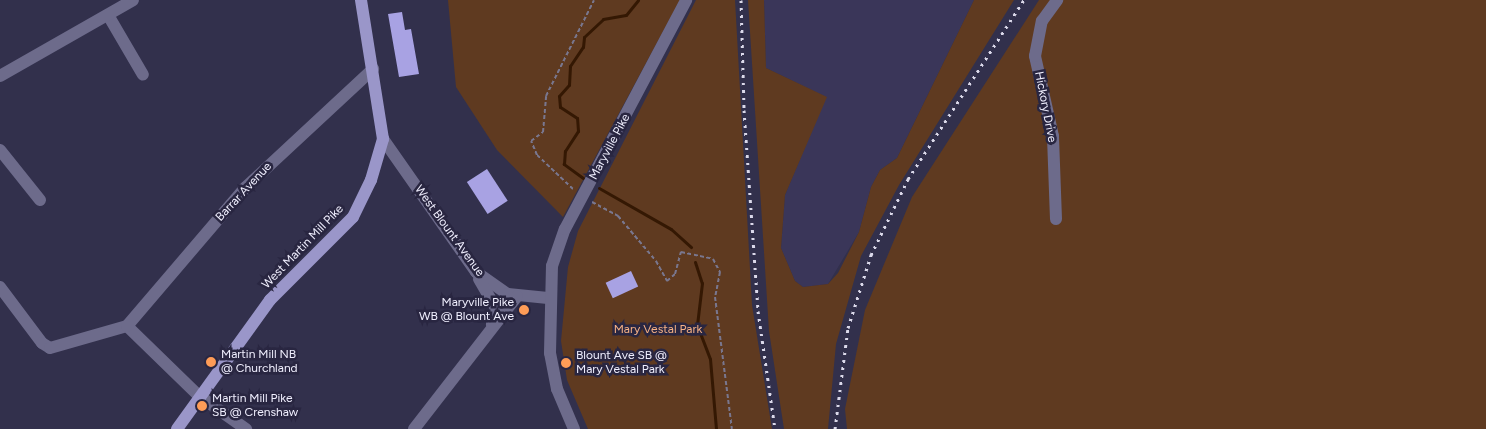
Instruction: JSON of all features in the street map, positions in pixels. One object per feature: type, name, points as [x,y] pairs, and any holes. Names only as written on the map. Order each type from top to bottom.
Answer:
[{"type":"main road","name":"West Martin Mill Pike","points":[[177,429],[198,395],[270,300],[353,218],[371,180],[383,139],[361,0]]},
{"type":"street","points":[[0,76],[134,0]]},
{"type":"street","name":"Maryville Pike","points":[[548,298],[555,257],[565,229],[584,197],[686,0]]},
{"type":"street","name":"Hickory Drive","points":[[1056,219],[1053,136],[1035,56],[1042,21],[1057,0]]},
{"type":"street","points":[[108,15],[143,74]]},
{"type":"street","name":"Barrar Avenue","points":[[128,326],[245,188],[373,69]]},
{"type":"street","name":"West Blount Avenue","points":[[383,139],[476,272],[497,288],[517,296],[548,298]]},
{"type":"street","points":[[0,150],[40,200]]},
{"type":"street","points":[[476,272],[496,309],[491,328]]},
{"type":"street","points":[[0,287],[42,343],[50,348],[128,326],[198,395],[246,429]]},
{"type":"street","points":[[414,429],[517,296]]},
{"type":"street","points":[[548,298],[554,376],[574,429]]},
{"type":"path","points":[[594,0],[546,96],[543,132],[531,141],[537,155],[584,197],[618,216],[656,260],[667,281],[675,274],[681,252],[714,258],[720,272],[715,296],[732,429]]},
{"type":"shaded area","points":[[764,0],[974,0],[897,158],[880,170],[871,187],[859,232],[828,284],[803,287],[795,281],[781,248],[785,195],[826,97],[766,68]]},
{"type":"green space","points":[[448,0],[680,0],[563,217],[497,150],[456,87]]},
{"type":"green space","name":"Mary Vestal Park","points":[[696,0],[735,0],[752,305],[772,429],[588,429],[567,380],[561,341],[568,267],[578,231]]},
{"type":"green space","points":[[748,0],[764,0],[766,68],[827,97],[785,195],[781,248],[795,281],[803,287],[828,284],[838,273],[859,232],[871,187],[880,170],[897,158],[974,0],[1014,0],[899,185],[861,256],[836,344],[828,429],[784,429],[769,331]]},
{"type":"green space","points":[[1039,0],[1486,0],[1486,429],[847,429],[845,409],[865,310],[912,197]]},
{"type":"building","points":[[402,12],[405,30],[411,29],[419,74],[399,77],[388,14]]},
{"type":"building","points":[[487,169],[508,201],[488,214],[467,182]]},
{"type":"building","points":[[631,271],[638,286],[613,298],[606,283]]},
{"type":"waterway","points":[[583,178],[564,164],[565,151],[578,131],[577,118],[560,107],[559,96],[569,85],[570,66],[583,47],[584,37],[603,19],[626,15],[638,0]]},
{"type":"waterway","points":[[599,188],[671,229],[691,247]]},
{"type":"waterway","points":[[695,262],[702,283],[697,325],[710,359],[716,429]]},
{"type":"railway","points":[[741,0],[744,110],[758,311],[775,429]]},
{"type":"railway","points":[[835,429],[848,328],[871,255],[908,179],[1024,0]]},
{"type":"place","name":"Maryville Pike WB @ Blount Ave","points":[[524,310]]},
{"type":"place","name":"Martin Mill NB @ Churchland","points":[[211,362]]},
{"type":"place","name":"Blount Ave SB @ Mary Vestal Park","points":[[566,363]]},
{"type":"place","name":"Martin Mill Pike SB @ Crenshaw","points":[[202,406]]}]
